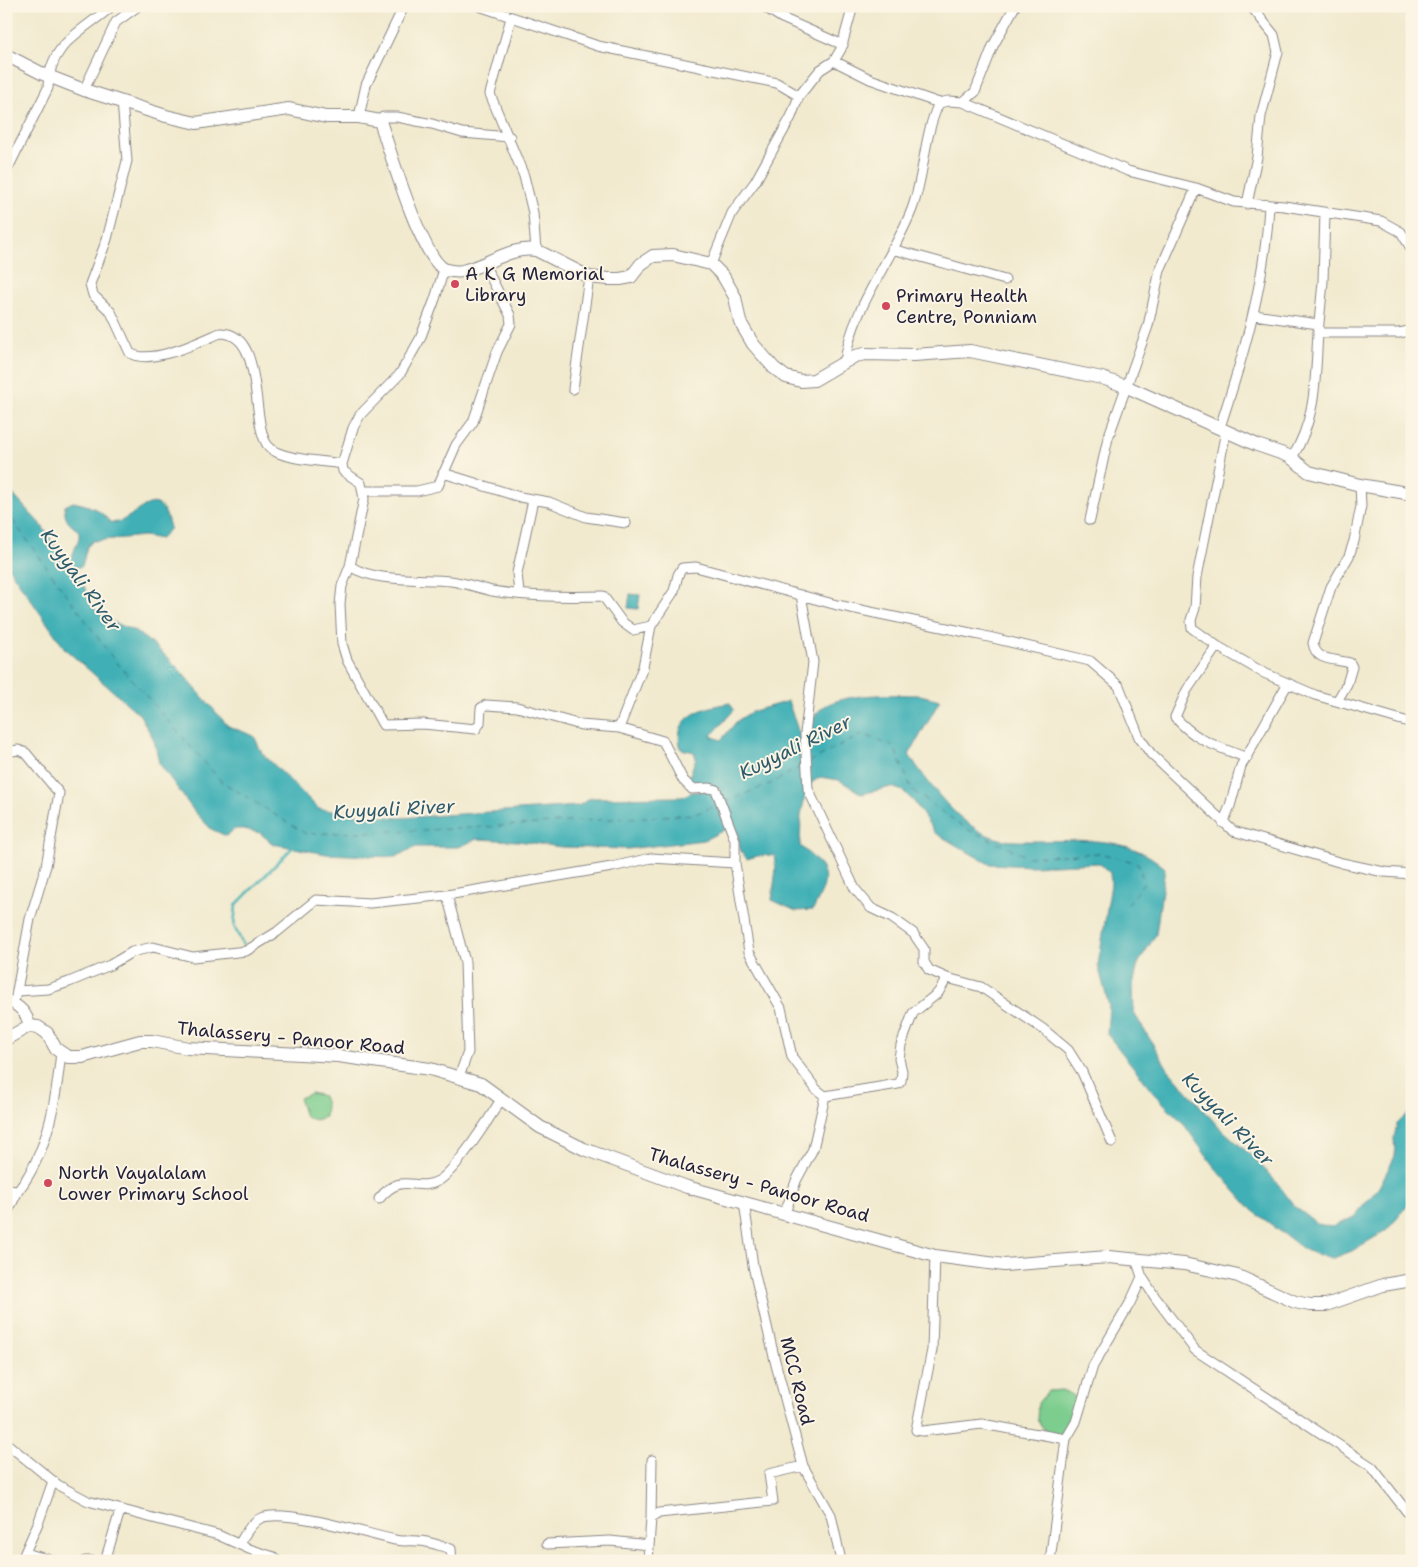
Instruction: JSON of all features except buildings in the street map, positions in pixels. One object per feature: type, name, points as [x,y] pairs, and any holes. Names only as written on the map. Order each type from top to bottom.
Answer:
[{"type":"main road","points":[[6,55],[84,90],[166,116],[196,122],[289,109],[326,117],[359,117],[380,121],[422,238],[437,263],[444,269],[460,272],[508,253],[528,249],[536,250],[589,277],[620,280],[631,277],[641,264],[653,256],[673,256],[711,264],[723,276],[735,296],[740,322],[753,344],[774,368],[786,377],[801,381],[814,380],[845,362],[865,354],[914,355],[970,351],[1055,367],[1125,386],[1292,458],[1309,472],[1360,485],[1412,494]]},
{"type":"main road","points":[[6,1039],[29,1026],[38,1027],[47,1033],[56,1049],[61,1052]]},
{"type":"main road","name":"Thalassery - Panoor Road","points":[[61,1052],[68,1057],[82,1057],[140,1041],[152,1040],[188,1048],[338,1056],[430,1069],[481,1084],[540,1128],[584,1149],[687,1186],[935,1256],[1004,1265],[1095,1257],[1136,1259],[1209,1268],[1238,1276],[1295,1302],[1310,1305],[1326,1304],[1383,1286],[1412,1280]]},
{"type":"street","points":[[6,172],[48,88],[48,75],[52,60],[66,42],[112,6]]},
{"type":"street","points":[[84,90],[116,22],[138,6]]},
{"type":"street","points":[[359,117],[366,85],[404,6]]},
{"type":"street","points":[[479,6],[598,46],[776,83],[799,96]]},
{"type":"street","points":[[762,6],[782,18],[843,45]]},
{"type":"street","points":[[711,264],[732,213],[755,182],[791,117],[799,96],[820,70],[834,61],[843,45],[853,6]]},
{"type":"street","points":[[963,102],[975,92],[993,46],[1015,6]]},
{"type":"street","points":[[1246,204],[1258,157],[1262,116],[1278,52],[1274,35],[1251,6]]},
{"type":"street","points":[[511,18],[490,94],[510,137],[524,176],[533,213],[536,250]]},
{"type":"street","points":[[834,61],[878,82],[939,103],[948,101],[963,102],[1128,171],[1196,188],[1234,202],[1325,212],[1381,221],[1401,232],[1412,250]]},
{"type":"street","points":[[122,101],[128,162],[107,239],[90,284],[92,295],[111,312],[130,353],[136,357],[162,355],[220,333],[230,333],[239,338],[252,367],[257,388],[263,439],[269,448],[279,454],[342,464]]},
{"type":"street","points":[[845,362],[846,349],[855,327],[912,210],[925,158],[931,120],[939,103]]},
{"type":"street","points":[[380,121],[383,117],[397,118],[462,133],[510,137]]},
{"type":"street","points":[[1090,520],[1108,438],[1148,326],[1160,270],[1196,188]]},
{"type":"street","points":[[1269,205],[1265,249],[1254,315],[1223,429],[1199,568],[1195,608],[1191,620],[1192,628],[1217,646],[1288,684],[1337,701],[1412,723]]},
{"type":"street","points":[[1292,458],[1304,438],[1310,418],[1323,282],[1325,212]]},
{"type":"street","points":[[892,248],[1006,280]]},
{"type":"street","points":[[363,491],[427,490],[438,486],[456,445],[473,422],[497,352],[511,324],[510,315],[484,264]]},
{"type":"street","points":[[444,269],[436,299],[420,339],[400,374],[360,415],[353,428],[342,464],[343,471],[361,483],[364,499],[350,566],[342,586],[340,604],[342,644],[347,660],[383,725],[424,724],[476,729],[480,723],[481,708],[486,705],[517,708],[581,725],[619,728],[662,741],[683,780],[692,789],[710,788],[716,790],[735,840],[735,863],[749,952],[781,1008],[792,1057],[816,1089],[825,1096],[898,1084],[902,1081],[902,1071],[898,1059],[913,1013],[938,993],[946,978]]},
{"type":"street","points":[[573,389],[589,277]]},
{"type":"street","points":[[1254,315],[1318,329],[1399,333],[1409,331],[1412,328]]},
{"type":"street","points":[[443,473],[533,500],[548,502],[586,517],[626,523]]},
{"type":"street","points":[[1337,701],[1347,684],[1352,667],[1350,663],[1318,656],[1314,652],[1312,643],[1331,587],[1349,556],[1354,541],[1361,506],[1360,485]]},
{"type":"street","points":[[519,593],[517,573],[533,500]]},
{"type":"street","points":[[350,566],[359,572],[394,578],[452,581],[494,591],[573,597],[603,596],[622,622],[633,630],[651,626]]},
{"type":"street","points":[[619,728],[643,667],[651,626],[674,591],[682,568],[696,567],[801,596],[1090,661],[1118,686],[1139,738],[1151,754],[1233,831],[1258,840],[1342,863],[1384,872],[1412,874]]},
{"type":"street","points":[[801,596],[813,662],[805,734],[808,789],[820,818],[856,889],[871,908],[892,918],[913,933],[924,949],[926,967],[946,978],[981,987],[1043,1029],[1068,1050],[1082,1072],[1112,1142]]},
{"type":"street","points":[[1217,646],[1187,690],[1174,717],[1196,736],[1212,746],[1247,758]]},
{"type":"street","points":[[1223,823],[1230,806],[1241,766],[1288,684]]},
{"type":"street","points":[[6,752],[18,750],[26,753],[59,793],[46,866],[30,919],[17,991],[10,1002],[29,1019],[29,1026]]},
{"type":"street","points":[[17,991],[48,988],[69,982],[110,965],[132,952],[153,947],[161,947],[193,957],[246,951],[277,932],[316,900],[370,903],[447,895],[612,867],[651,858],[735,863]]},
{"type":"street","points":[[447,895],[465,962],[468,1052],[459,1077]]},
{"type":"street","points":[[6,1215],[26,1180],[48,1127],[55,1100],[61,1052]]},
{"type":"street","points":[[785,1213],[796,1181],[812,1150],[825,1096]]},
{"type":"street","points":[[379,1199],[388,1188],[401,1183],[426,1184],[437,1182],[446,1175],[481,1130],[502,1098]]},
{"type":"street","points":[[6,1190],[18,1192]]},
{"type":"street","name":"MCC Road","points":[[744,1202],[753,1266],[775,1361],[803,1466],[831,1515],[841,1561]]},
{"type":"street","points":[[935,1256],[932,1350],[916,1430],[923,1431],[982,1424],[1066,1439]]},
{"type":"street","points":[[1136,1259],[1142,1277],[1195,1350],[1372,1467],[1412,1518]]},
{"type":"street","points":[[1050,1561],[1066,1439],[1076,1422],[1093,1366],[1130,1302],[1142,1277]]},
{"type":"street","points":[[6,1443],[53,1481],[88,1501],[120,1511],[196,1529],[274,1557],[276,1561]]},
{"type":"street","points":[[648,1561],[652,1460]]},
{"type":"street","points":[[650,1518],[659,1513],[773,1502],[769,1474],[803,1466]]},
{"type":"street","points":[[18,1561],[25,1553],[39,1521],[53,1481]]},
{"type":"street","points":[[105,1561],[120,1511]]},
{"type":"street","points":[[239,1544],[261,1517],[285,1514],[344,1528],[371,1532],[397,1540],[428,1543],[451,1549],[452,1561]]},
{"type":"street","points":[[547,1544],[610,1542],[649,1545]]},
{"type":"street","points":[[25,1553],[54,1561]]},
{"type":"street","points":[[85,1561],[92,1561]]},
{"type":"green space","points":[[311,1093],[323,1096],[326,1105],[325,1117],[315,1120],[305,1117],[299,1098]]},
{"type":"green space","points":[[1062,1390],[1073,1395],[1078,1409],[1071,1424],[1061,1435],[1047,1433],[1037,1420],[1038,1403],[1048,1391]]},
{"type":"water","points":[[6,487],[42,526],[66,563],[83,583],[91,605],[105,619],[135,631],[156,647],[176,666],[228,726],[254,736],[262,753],[319,809],[400,818],[578,806],[591,798],[682,797],[692,792],[712,791],[728,828],[704,840],[627,849],[561,847],[518,841],[477,839],[459,847],[416,847],[395,857],[326,854],[273,844],[260,833],[244,829],[235,829],[226,836],[211,829],[194,811],[159,763],[154,740],[140,715],[65,649],[6,564]]},
{"type":"water","points":[[73,502],[94,508],[110,522],[118,522],[152,504],[159,505],[165,512],[170,528],[161,539],[144,536],[93,541],[87,547],[82,566],[74,568],[70,562],[79,538],[79,531],[72,526],[65,514],[65,506]]},
{"type":"water","points":[[630,594],[640,595],[638,609],[628,608]]},
{"type":"water","name":"Kuyyali River","points":[[920,695],[940,700],[909,755],[936,792],[970,825],[983,833],[1006,840],[1087,841],[1120,845],[1135,849],[1165,868],[1156,934],[1138,964],[1133,985],[1134,1013],[1168,1069],[1216,1124],[1256,1160],[1278,1184],[1295,1207],[1318,1224],[1332,1227],[1354,1217],[1379,1187],[1395,1156],[1394,1138],[1397,1124],[1412,1110],[1412,1199],[1387,1230],[1352,1251],[1331,1259],[1305,1250],[1252,1210],[1212,1164],[1183,1123],[1158,1098],[1107,1034],[1109,1006],[1098,965],[1111,884],[1110,873],[1099,863],[1032,866],[989,864],[935,833],[915,803],[903,791],[891,787],[862,794],[839,780],[820,777],[807,786],[801,815],[800,846],[821,867],[825,880],[823,888],[813,910],[796,911],[772,900],[776,869],[774,855],[757,856],[747,859],[740,850],[738,835],[718,787],[696,785],[689,777],[696,758],[694,752],[681,749],[679,738],[685,721],[692,715],[710,707],[730,703],[734,710],[711,736],[721,740],[737,721],[751,712],[788,701],[801,739],[810,735],[817,713],[825,706],[836,701],[865,696]]},
{"type":"waterway","points":[[245,949],[234,926],[236,905],[294,846]]},
{"type":"ferry route","points":[[6,511],[112,657],[221,781],[306,834],[453,829],[695,814],[717,805]]},
{"type":"ferry route","points":[[809,762],[863,734],[894,747],[912,790],[965,828],[1028,857],[1099,853],[1138,863],[1144,882],[1125,908]]},
{"type":"ferry route","points":[[726,802],[772,783],[804,765]]},
{"type":"place","name":"A K G Memorial Library","points":[[455,284]]},
{"type":"place","name":"Primary Health Centre, Ponniam","points":[[886,306]]},
{"type":"place","name":"North Vayalalam Lower Primary School","points":[[48,1183]]}]
